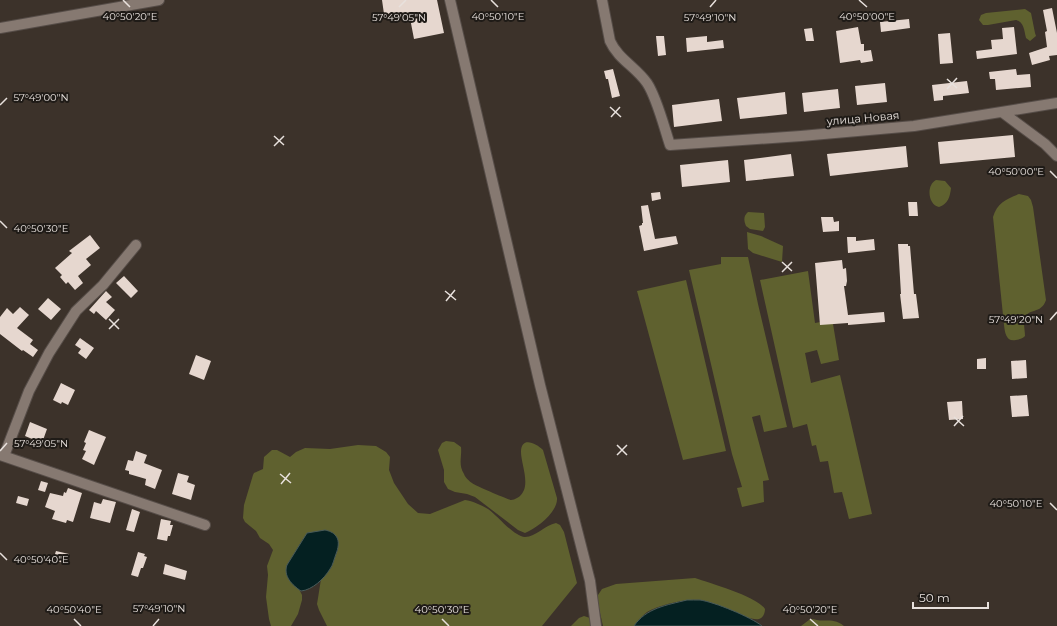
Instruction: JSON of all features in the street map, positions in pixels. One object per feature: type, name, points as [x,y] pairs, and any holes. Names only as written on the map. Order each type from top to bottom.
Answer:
[{"type":"street","points":[[0,28],[160,0]]},
{"type":"street","points":[[450,0],[540,385],[590,580],[596,626]]},
{"type":"street","name":"улица Новая","points":[[602,0],[610,41],[617,54],[642,77],[651,90],[670,144],[800,136],[907,126],[1057,103]]},
{"type":"street","points":[[1002,112],[1044,144],[1057,156]]},
{"type":"street","points":[[136,245],[103,285],[76,311],[49,353],[29,391],[2,455],[206,525]]},
{"type":"green space","points":[[1025,9],[1031,13],[1036,36],[1030,41],[1026,38],[1023,27],[1019,21],[1016,20],[983,25],[979,20],[981,15],[986,13]]},
{"type":"green space","points":[[936,180],[945,181],[951,188],[948,200],[945,204],[939,207],[932,203],[930,195],[931,186]]},
{"type":"green space","points":[[1019,194],[1028,196],[1033,207],[1046,300],[1041,308],[1027,315],[1024,323],[1025,336],[1021,339],[1010,340],[1004,328],[993,217],[997,208],[1003,202]]},
{"type":"green space","points":[[748,212],[764,213],[765,227],[763,231],[750,229],[746,226],[744,219]]},
{"type":"green space","points":[[747,232],[761,236],[783,246],[782,262],[753,253],[748,249]]},
{"type":"green space","points":[[721,257],[748,257],[787,427],[764,432],[760,415],[752,417],[769,480],[763,481],[764,502],[742,507],[737,488],[742,487],[732,454],[689,270],[721,264]]},
{"type":"green space","points":[[808,271],[815,323],[826,321],[833,324],[839,360],[821,364],[817,350],[805,353],[811,383],[840,375],[872,514],[849,519],[842,492],[834,493],[828,461],[820,462],[816,445],[812,446],[807,424],[793,428],[760,280]]},
{"type":"green space","points":[[686,280],[726,451],[683,460],[637,291]]},
{"type":"green space","points":[[446,441],[454,442],[461,447],[461,467],[466,478],[475,485],[511,500],[522,494],[524,489],[525,476],[521,457],[523,444],[529,442],[537,445],[543,450],[557,498],[554,509],[546,519],[525,533],[518,530],[475,497],[448,489],[444,482],[444,470],[438,450],[442,443]]},
{"type":"green space","points":[[358,445],[376,446],[386,452],[390,457],[389,470],[394,483],[408,504],[418,513],[430,514],[465,500],[477,503],[488,509],[511,530],[520,536],[525,537],[533,535],[552,524],[556,523],[560,525],[564,532],[577,583],[542,626],[327,626],[317,604],[321,579],[331,568],[338,549],[303,539],[287,565],[302,595],[298,614],[291,626],[271,626],[266,597],[268,575],[267,566],[273,550],[269,544],[260,538],[256,531],[245,522],[243,518],[244,505],[253,475],[254,473],[263,469],[264,457],[272,450],[277,450],[290,457],[296,452],[305,448],[330,449]]},
{"type":"green space","points":[[695,578],[744,595],[761,604],[765,609],[764,615],[759,619],[748,618],[701,600],[689,600],[652,609],[643,615],[634,626],[603,626],[598,604],[598,595],[602,589],[616,584]]},
{"type":"green space","points":[[584,616],[590,618],[591,626],[571,626],[579,618]]},
{"type":"green space","points":[[813,619],[832,621],[840,623],[844,626],[801,626]]},
{"type":"water","points":[[325,530],[334,534],[338,540],[338,547],[333,564],[321,580],[309,589],[301,591],[289,580],[286,573],[287,565],[307,533]]},
{"type":"water","points":[[687,600],[700,600],[732,610],[762,626],[634,626],[651,611]]},
{"type":"building","points":[[382,0],[437,0],[444,33],[414,39],[409,13],[384,14]]},
{"type":"building","points":[[1052,8],[1057,33],[1057,55],[1049,56],[1050,60],[1032,65],[1029,53],[1047,47],[1045,32],[1047,31],[1043,10]]},
{"type":"building","points":[[909,19],[910,28],[881,32],[880,22]]},
{"type":"building","points":[[858,27],[861,44],[864,44],[864,51],[871,50],[873,61],[861,63],[860,60],[840,63],[836,31]]},
{"type":"building","points":[[1014,27],[1017,54],[977,59],[976,51],[992,49],[991,40],[1003,39],[1002,28]]},
{"type":"building","points":[[812,28],[814,41],[806,41],[804,29]]},
{"type":"building","points":[[950,33],[953,63],[940,64],[938,34]]},
{"type":"building","points":[[656,36],[664,36],[666,55],[658,56]]},
{"type":"building","points":[[707,36],[707,42],[723,40],[724,48],[687,52],[686,38]]},
{"type":"building","points":[[613,69],[620,96],[612,98],[608,79],[606,79],[604,71]]},
{"type":"building","points":[[1016,69],[1017,75],[1030,74],[1031,87],[996,90],[995,79],[990,79],[989,72]]},
{"type":"building","points":[[967,81],[969,93],[943,96],[943,100],[934,101],[932,85]]},
{"type":"building","points":[[885,83],[887,102],[857,105],[855,86]]},
{"type":"building","points":[[838,89],[840,108],[804,112],[802,93]]},
{"type":"building","points":[[785,92],[787,114],[740,119],[737,98]]},
{"type":"building","points":[[719,99],[722,121],[674,127],[672,105]]},
{"type":"building","points":[[1013,135],[1015,157],[940,164],[938,142]]},
{"type":"building","points":[[906,146],[908,167],[830,176],[827,154]]},
{"type":"building","points":[[791,154],[794,176],[746,181],[744,160]]},
{"type":"building","points":[[728,160],[730,182],[682,187],[680,165]]},
{"type":"building","points":[[660,192],[661,199],[652,201],[651,193]]},
{"type":"building","points":[[908,202],[917,202],[918,216],[909,216]]},
{"type":"building","points":[[648,205],[655,239],[676,236],[678,244],[644,251],[639,226],[643,223],[641,206]]},
{"type":"building","points":[[821,217],[833,217],[834,222],[839,221],[839,231],[823,232]]},
{"type":"building","points":[[90,235],[100,248],[86,259],[91,265],[78,276],[83,283],[75,290],[68,282],[66,284],[60,277],[62,275],[55,268],[72,253],[69,251]]},
{"type":"building","points":[[847,237],[856,237],[856,241],[874,239],[875,250],[848,253]]},
{"type":"building","points":[[898,244],[908,244],[908,246],[910,246],[914,294],[916,294],[919,318],[903,319],[900,294]]},
{"type":"building","points":[[842,260],[843,269],[846,268],[847,281],[846,286],[844,286],[848,315],[884,312],[885,322],[848,325],[848,323],[820,325],[815,263]]},
{"type":"building","points":[[124,276],[138,291],[131,298],[116,283]]},
{"type":"building","points":[[106,291],[112,297],[106,302],[115,310],[106,320],[96,311],[94,314],[89,310]]},
{"type":"building","points":[[48,298],[61,309],[51,320],[38,309]]},
{"type":"building","points":[[20,307],[29,315],[17,328],[33,340],[30,344],[38,350],[33,357],[23,350],[22,351],[0,334],[0,317],[7,308],[13,314]]},
{"type":"building","points":[[80,338],[94,348],[86,359],[78,353],[81,349],[75,345]]},
{"type":"building","points":[[196,355],[211,361],[204,380],[189,374]]},
{"type":"building","points":[[986,358],[986,369],[977,369],[977,359]]},
{"type":"building","points":[[1026,360],[1027,378],[1012,379],[1011,361]]},
{"type":"building","points":[[61,383],[75,390],[68,405],[62,402],[61,404],[53,400]]},
{"type":"building","points":[[1027,395],[1029,416],[1012,417],[1010,396]]},
{"type":"building","points":[[962,401],[963,419],[949,420],[947,402]]},
{"type":"building","points":[[30,422],[47,429],[42,443],[25,436]]},
{"type":"building","points":[[89,430],[106,437],[94,465],[82,459],[86,451],[83,450],[86,443],[84,442]]},
{"type":"building","points":[[136,451],[147,455],[144,463],[162,470],[155,489],[145,485],[146,479],[129,474],[129,471],[125,470],[128,460],[133,461]]},
{"type":"building","points":[[178,473],[189,476],[187,482],[195,485],[191,500],[172,494]]},
{"type":"building","points":[[41,481],[48,483],[45,492],[38,490]]},
{"type":"building","points":[[68,488],[82,493],[73,522],[67,520],[66,523],[52,519],[55,511],[45,507],[50,493],[63,496],[64,492],[66,493]]},
{"type":"building","points":[[18,496],[29,499],[27,506],[16,503]]},
{"type":"building","points":[[103,499],[116,502],[110,523],[90,518],[94,502],[101,504]]},
{"type":"building","points":[[132,509],[140,512],[134,532],[126,530]]},
{"type":"building","points":[[161,519],[171,521],[170,525],[173,525],[167,541],[157,539]]},
{"type":"building","points":[[56,551],[69,554],[67,564],[53,560]]},
{"type":"building","points":[[138,552],[145,554],[144,556],[147,557],[138,577],[131,575]]},
{"type":"building","points":[[165,564],[187,571],[185,580],[163,574]]},
{"type":"building","points":[[789,604],[797,606],[796,614],[788,613]]}]
